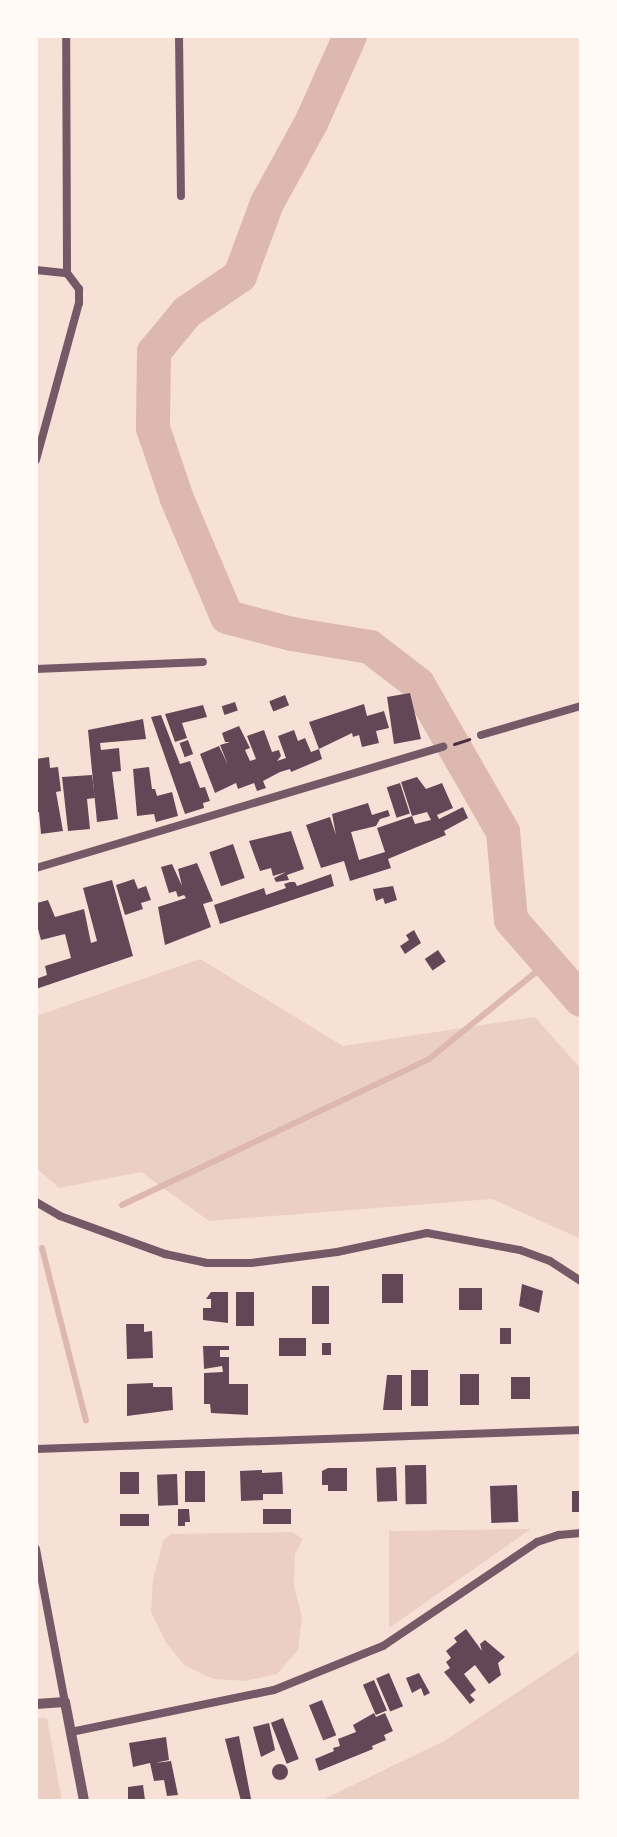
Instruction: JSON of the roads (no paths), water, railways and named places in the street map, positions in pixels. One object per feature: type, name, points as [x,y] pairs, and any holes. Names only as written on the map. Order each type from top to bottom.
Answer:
[{"type":"street","points":[[36,460],[79,303],[79,289],[67,273],[66,36]]},
{"type":"street","points":[[179,36],[181,196]]},
{"type":"street","points":[[36,270],[67,273]]},
{"type":"street","points":[[36,669],[203,662]]},
{"type":"street","points":[[481,735],[581,706]]},
{"type":"street","points":[[36,868],[443,747]]},
{"type":"street","points":[[36,1202],[60,1216],[165,1254],[207,1263],[251,1263],[337,1252],[427,1233],[520,1250],[550,1261],[581,1281]]},
{"type":"street","points":[[36,1449],[581,1430]]},
{"type":"street","points":[[71,1732],[274,1690],[383,1646],[537,1542],[559,1535],[581,1533]]},
{"type":"street","points":[[36,1549],[84,1801]]},
{"type":"street","points":[[36,1704],[65,1702]]},
{"type":"waterway","points":[[350,36],[311,123],[267,203],[240,276],[187,312],[154,352],[153,428],[177,499],[227,617],[292,634],[370,647],[418,684],[503,832],[511,920],[581,1000]]},
{"type":"waterway","points":[[122,1205],[429,1059],[547,963]]},
{"type":"waterway","points":[[42,1248],[86,1420]]}]
